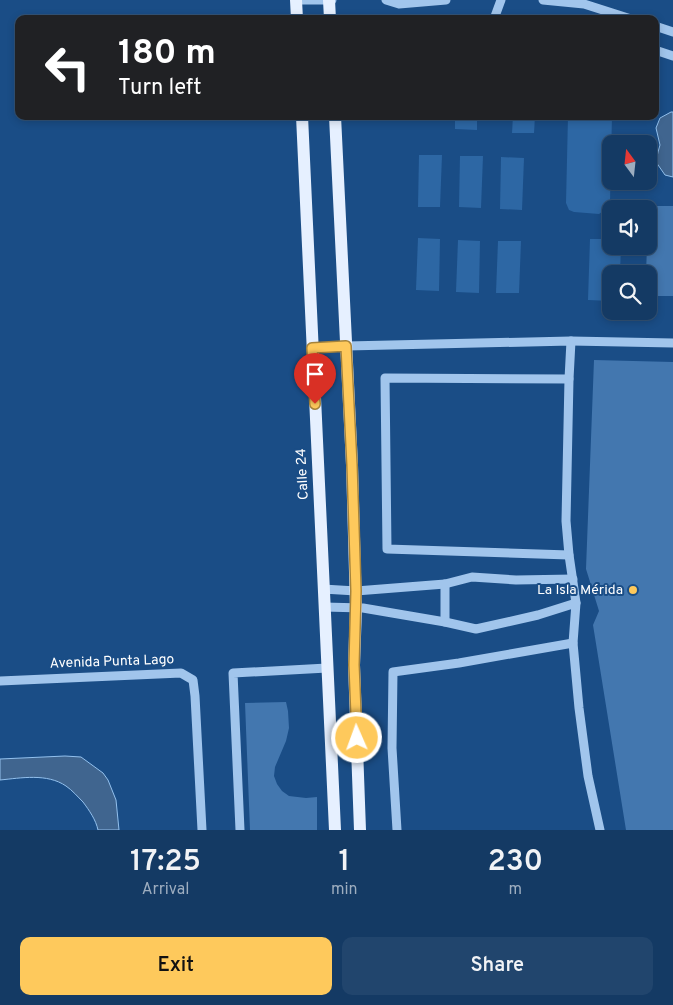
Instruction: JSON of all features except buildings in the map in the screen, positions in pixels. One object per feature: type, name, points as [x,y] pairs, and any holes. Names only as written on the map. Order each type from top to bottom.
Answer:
[{"type":"main road","points":[[296,0],[297,15]]},
{"type":"main road","points":[[330,0],[330,15]]},
{"type":"main road","name":"Calle 24","points":[[302,120],[335,830]]},
{"type":"main road","points":[[335,120],[352,475],[356,591],[354,665],[360,830]]},
{"type":"street","points":[[296,0],[330,0]]},
{"type":"street","points":[[386,0],[399,4],[446,0]]},
{"type":"street","points":[[495,15],[501,0]]},
{"type":"street","points":[[543,0],[584,4],[618,15]]},
{"type":"street","points":[[659,27],[673,32]]},
{"type":"street","points":[[659,51],[673,56]]},
{"type":"street","points":[[312,348],[571,341],[673,343]]},
{"type":"street","points":[[571,341],[566,521],[576,603],[573,643],[578,708],[588,776],[600,830]]},
{"type":"street","points":[[569,379],[385,378],[387,549],[569,555]]},
{"type":"street","points":[[323,590],[356,591],[445,584],[472,577],[516,580],[573,579]]},
{"type":"street","points":[[445,584],[445,622]]},
{"type":"street","points":[[324,607],[356,608],[445,622],[476,629],[538,615],[576,603]]},
{"type":"street","points":[[397,830],[392,748],[393,672],[459,663],[573,643]]},
{"type":"street","points":[[240,830],[233,673],[327,668]]},
{"type":"street","name":"Avenida Punta Lago","points":[[0,681],[181,672],[193,680],[202,830]]},
{"type":"shaded area","points":[[673,112],[673,177],[665,175],[658,165],[660,145],[656,128],[660,118]]},
{"type":"shaded area","points":[[455,120],[477,120],[477,130],[455,129]]},
{"type":"shaded area","points":[[513,120],[535,120],[534,133],[512,133]]},
{"type":"shaded area","points":[[568,120],[612,120],[612,135],[602,135],[602,190],[610,190],[610,200],[602,200],[602,212],[599,214],[569,210],[566,203]]},
{"type":"shaded area","points":[[419,155],[442,155],[440,207],[418,207]]},
{"type":"shaded area","points":[[460,156],[483,156],[481,208],[459,207]]},
{"type":"shaded area","points":[[501,157],[524,158],[522,210],[500,209]]},
{"type":"shaded area","points":[[418,238],[440,239],[439,291],[416,290]]},
{"type":"shaded area","points":[[590,239],[602,239],[602,255],[621,255],[620,265],[602,265],[602,301],[588,300]]},
{"type":"shaded area","points":[[458,240],[480,241],[479,293],[456,292]]},
{"type":"shaded area","points":[[498,241],[521,241],[519,293],[496,293]]},
{"type":"shaded area","points":[[81,757],[103,773],[116,800],[119,830],[98,830],[94,819],[83,802],[59,782],[34,777],[0,780],[0,759]]},
{"type":"place","name":"La Isla Mérida","points":[[633,590]]},
{"type":"route","points":[[315,404],[312,348],[346,346],[356,591],[354,665],[357,738]]}]
